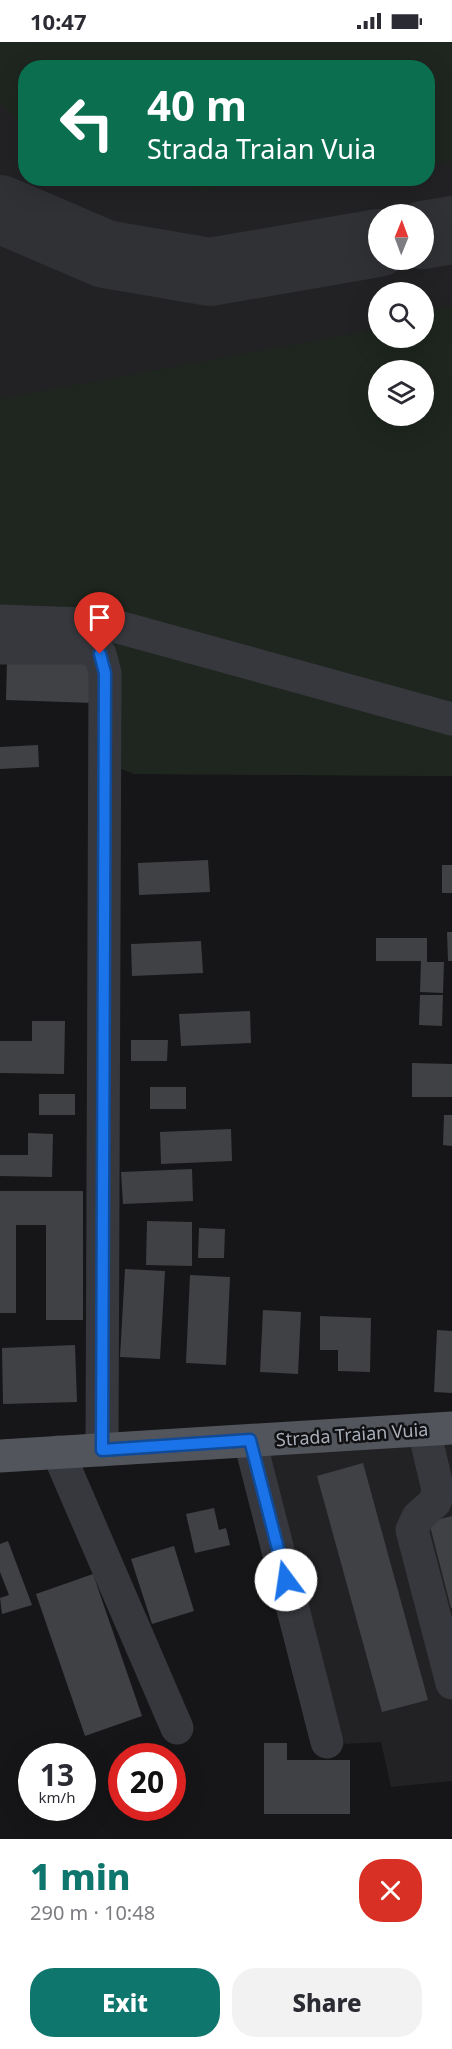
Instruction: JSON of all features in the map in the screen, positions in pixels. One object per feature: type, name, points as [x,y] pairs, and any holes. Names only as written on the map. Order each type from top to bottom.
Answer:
[{"type":"main road","name":"Strada Traian Vuia","points":[[0,1456],[438,1429]]},
{"type":"street","points":[[0,621],[111,625],[452,719]]},
{"type":"street","points":[[0,648],[85,648],[100,654],[105,673],[102,1450]]},
{"type":"street","points":[[438,1429],[438,1490],[435,1502],[418,1517],[412,1530],[452,1683]]},
{"type":"street","points":[[250,1440],[327,1742]]},
{"type":"street","points":[[58,1452],[177,1728]]},
{"type":"shaded area","points":[[0,42],[452,42],[452,776],[134,774],[114,757],[113,631],[0,631]]},
{"type":"shaded area","points":[[0,42],[452,42],[452,161],[435,164],[435,60],[18,60],[18,122],[0,101]]},
{"type":"shaded area","points":[[182,186],[228,186],[201,191]]},
{"type":"shaded area","points":[[452,306],[452,776],[134,774],[121,769],[114,757],[113,631],[0,631],[0,399],[368,331],[368,348],[434,348],[434,309]]},
{"type":"shaded area","points":[[452,1442],[452,1781],[391,1787],[381,1742],[345,1744],[264,1455]]},
{"type":"building","points":[[7,660],[94,662],[93,703],[6,700]]},
{"type":"building","points":[[38,745],[39,767],[0,769],[0,747]]},
{"type":"building","points":[[208,860],[210,892],[139,895],[138,863]]},
{"type":"building","points":[[442,865],[452,865],[452,893],[442,893]]},
{"type":"building","points":[[447,932],[452,932],[452,961],[448,961]]},
{"type":"building","points":[[376,938],[427,938],[427,962],[444,962],[443,993],[420,992],[421,961],[376,961]]},
{"type":"building","points":[[201,941],[203,973],[132,976],[131,944]]},
{"type":"building","points":[[420,995],[443,995],[442,1026],[419,1025]]},
{"type":"building","points":[[250,1011],[251,1043],[181,1046],[179,1014]]},
{"type":"building","points":[[32,1021],[65,1021],[64,1074],[0,1073],[0,1041],[32,1041]]},
{"type":"building","points":[[131,1040],[168,1040],[167,1061],[131,1061]]},
{"type":"building","points":[[412,1063],[452,1064],[452,1097],[412,1097]]},
{"type":"building","points":[[150,1087],[186,1087],[186,1109],[150,1109]]},
{"type":"building","points":[[39,1094],[75,1094],[75,1115],[39,1115]]},
{"type":"building","points":[[444,1115],[452,1115],[452,1146],[443,1145]]},
{"type":"building","points":[[231,1129],[232,1161],[161,1164],[160,1132]]},
{"type":"building","points":[[28,1133],[53,1134],[52,1177],[0,1176],[0,1155],[28,1155]]},
{"type":"building","points":[[192,1169],[193,1201],[123,1204],[121,1172]]},
{"type":"building","points":[[0,1191],[83,1191],[83,1320],[46,1320],[46,1225],[16,1225],[16,1313],[0,1313]]},
{"type":"building","points":[[147,1221],[192,1222],[192,1266],[146,1265]]},
{"type":"building","points":[[199,1228],[225,1229],[224,1258],[198,1258]]},
{"type":"building","points":[[125,1269],[165,1271],[160,1359],[120,1357]]},
{"type":"building","points":[[190,1275],[230,1277],[226,1365],[186,1363]]},
{"type":"building","points":[[263,1310],[301,1312],[298,1374],[260,1372]]},
{"type":"building","points":[[320,1316],[371,1318],[370,1372],[338,1371],[338,1350],[320,1350]]},
{"type":"building","points":[[437,1330],[452,1331],[452,1393],[434,1392]]},
{"type":"building","points":[[75,1345],[77,1402],[3,1404],[2,1348]]},
{"type":"building","points":[[363,1463],[428,1700],[382,1712],[317,1476]]},
{"type":"building","points":[[214,1508],[219,1530],[226,1528],[230,1545],[195,1553],[186,1514]]},
{"type":"building","points":[[452,1516],[452,1608],[451,1608],[429,1522]]},
{"type":"building","points":[[8,1541],[32,1605],[2,1614],[0,1598],[9,1595],[0,1572],[0,1544]]},
{"type":"building","points":[[174,1546],[194,1611],[152,1624],[131,1559]]},
{"type":"building","points":[[93,1574],[142,1716],[85,1736],[36,1594]]},
{"type":"building","points":[[264,1743],[287,1743],[287,1760],[350,1760],[350,1814],[264,1814]]},
{"type":"taxiway","points":[[0,209],[105,254],[210,272],[368,245]]},
{"type":"taxiway","points":[[434,233],[452,230]]},
{"type":"route","points":[[100,654],[105,673],[102,1450],[250,1440],[286,1580]]}]
